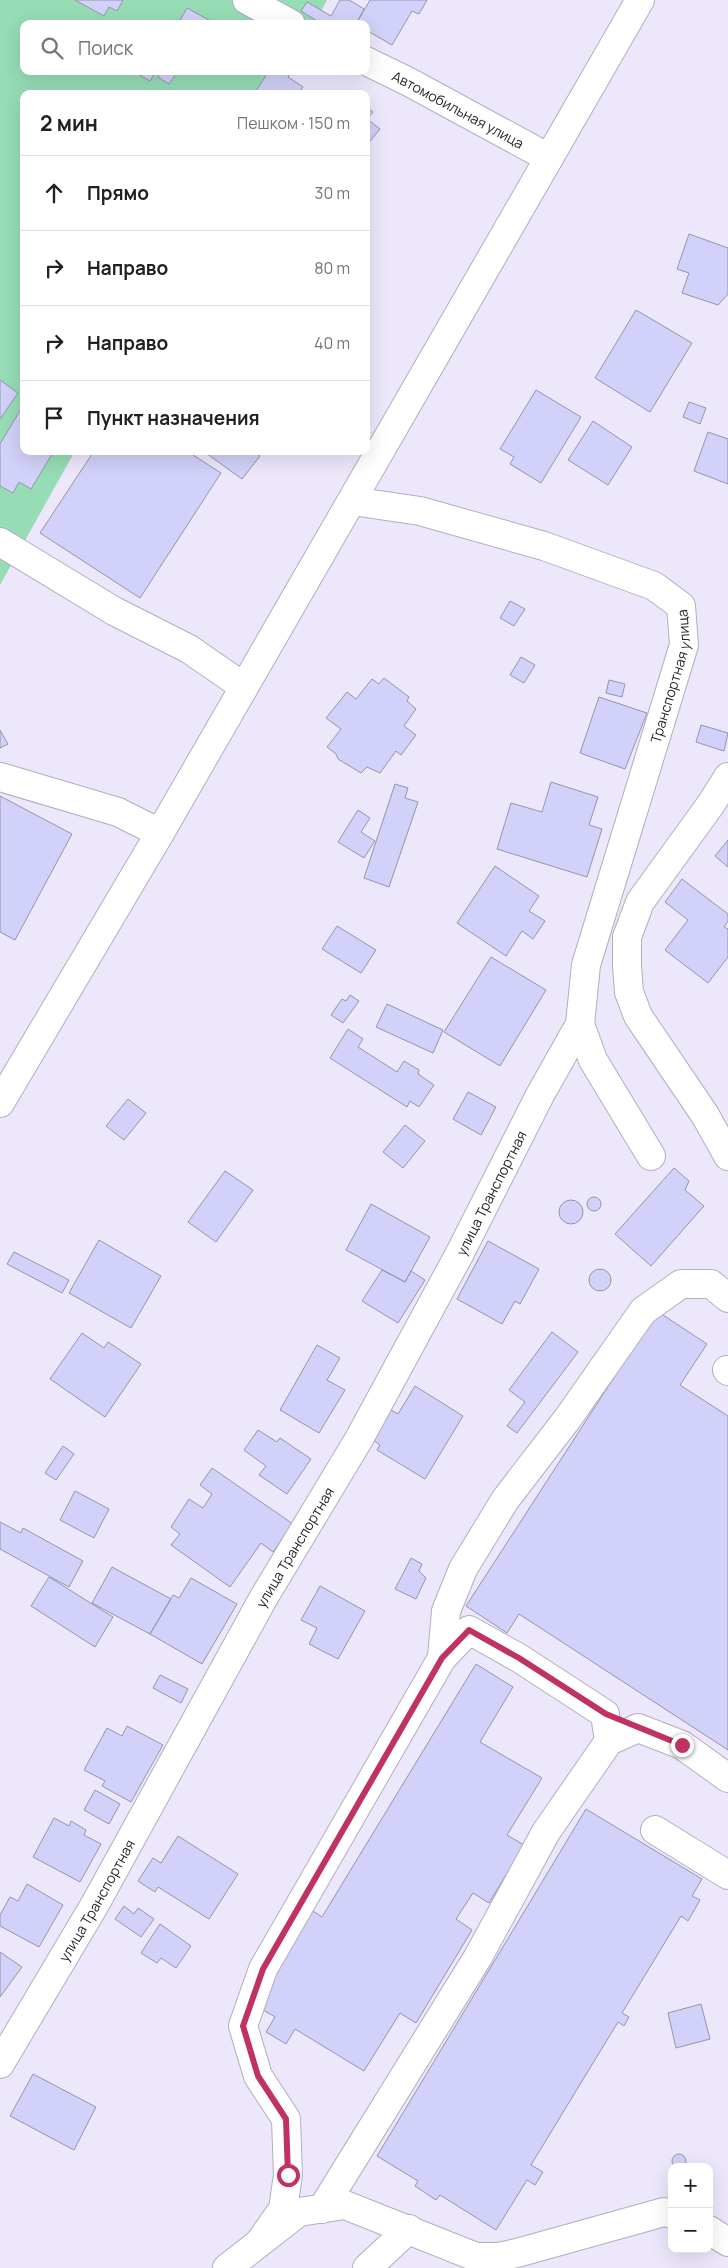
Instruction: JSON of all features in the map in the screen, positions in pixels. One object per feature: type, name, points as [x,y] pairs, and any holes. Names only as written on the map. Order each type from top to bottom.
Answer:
[{"type":"street","points":[[248,0],[284,20]]},
{"type":"street","points":[[0,1102],[160,834],[640,0]]},
{"type":"street","name":"Автомобильная улица","points":[[370,63],[441,98],[549,158]]},
{"type":"street","name":"Транспортная улица","points":[[352,501],[420,511],[544,546],[654,586],[681,606],[684,645],[586,965],[580,1024]]},
{"type":"street","points":[[0,542],[114,611],[189,650],[244,687]]},
{"type":"street","points":[[0,777],[118,812],[160,834]]},
{"type":"street","points":[[728,777],[711,804],[640,902],[627,937],[629,992],[638,1016],[705,1115],[728,1156]]},
{"type":"street","points":[[580,1024],[594,1060],[651,1156]]},
{"type":"street","name":"улица Транспортная","points":[[0,2064],[94,1906],[264,1597],[359,1439],[460,1253],[540,1094],[580,1024]]},
{"type":"street","points":[[442,1658],[446,1611],[463,1569],[505,1500],[568,1418],[643,1311],[681,1284],[711,1284],[728,1298]]},
{"type":"street","points":[[446,1611],[469,1630],[519,1658],[606,1714],[682,1745],[728,1778]]},
{"type":"street","points":[[260,2243],[283,2208],[288,2175],[286,2119],[258,2076],[243,2026],[263,1969],[442,1658],[469,1630]]},
{"type":"street","points":[[606,1714],[608,1741]]},
{"type":"street","points":[[322,2209],[478,1957],[546,1832],[608,1741],[638,1728]]},
{"type":"street","points":[[655,1830],[728,1875]]},
{"type":"street","points":[[227,2268],[299,2212],[345,2205],[476,2257],[498,2257],[616,2227],[664,2212],[668,2213]]},
{"type":"street","points":[[367,2268],[408,2229]]},
{"type":"street","points":[[713,2233],[728,2242]]},
{"type":"green space","points":[[0,0],[327,0],[316,20],[20,20],[20,75],[286,75],[277,90],[20,90],[20,455],[73,455],[0,585]]},
{"type":"building","points":[[75,0],[123,0],[117,11],[109,7],[104,16]]},
{"type":"building","points":[[340,0],[349,0],[364,9],[358,20],[316,20],[301,11],[307,2],[331,16]]},
{"type":"building","points":[[370,0],[427,0],[419,14],[412,11],[392,45],[370,32],[370,20],[358,20]]},
{"type":"building","points":[[187,8],[209,20],[180,20]]},
{"type":"building","points":[[140,75],[154,75],[150,81]]},
{"type":"building","points":[[159,75],[175,75],[169,84],[158,77]]},
{"type":"building","points":[[266,75],[289,75],[288,77],[303,87],[301,90],[257,90]]},
{"type":"building","points":[[370,121],[380,129],[370,141]]},
{"type":"building","points":[[689,234],[728,248],[728,294],[718,305],[682,293],[689,273],[677,269]]},
{"type":"building","points":[[636,310],[692,343],[650,412],[595,378]]},
{"type":"building","points":[[0,380],[18,393],[0,419]]},
{"type":"building","points":[[536,390],[581,417],[541,483],[510,464],[514,457],[500,449]]},
{"type":"building","points":[[689,402],[706,408],[700,424],[683,417]]},
{"type":"building","points":[[20,411],[20,455],[51,455],[31,489],[19,482],[13,493],[0,486],[0,444]]},
{"type":"building","points":[[593,421],[632,447],[608,485],[568,460]]},
{"type":"building","points":[[708,432],[728,439],[728,484],[694,471]]},
{"type":"building","points":[[91,455],[193,455],[221,473],[140,598],[40,533]]},
{"type":"building","points":[[209,455],[260,456],[242,479]]},
{"type":"building","points":[[510,601],[525,609],[514,626],[500,618]]},
{"type":"building","points":[[521,657],[535,665],[524,683],[510,675]]},
{"type":"building","points":[[384,678],[409,697],[407,701],[416,709],[404,726],[416,735],[401,755],[396,751],[380,773],[367,767],[361,773],[338,759],[336,754],[327,747],[341,729],[326,718],[347,692],[356,699],[372,679],[379,684]]},
{"type":"building","points":[[609,680],[625,684],[622,697],[606,693]]},
{"type":"building","points":[[599,697],[647,713],[625,769],[580,753]]},
{"type":"building","points":[[701,725],[728,733],[724,751],[696,742]]},
{"type":"building","points":[[0,730],[8,744],[0,748]]},
{"type":"building","points":[[551,782],[598,797],[589,825],[602,829],[587,877],[497,849],[511,803],[542,812]]},
{"type":"building","points":[[395,784],[408,788],[405,798],[418,802],[389,887],[364,878]]},
{"type":"building","points":[[0,796],[72,834],[15,940],[0,932]]},
{"type":"building","points":[[358,810],[370,818],[361,832],[375,841],[364,858],[338,842]]},
{"type":"building","points":[[728,840],[728,867],[715,856]]},
{"type":"building","points":[[495,866],[539,896],[529,911],[545,921],[533,939],[522,931],[506,956],[457,923]]},
{"type":"building","points":[[682,879],[728,914],[728,921],[724,927],[728,929],[728,957],[708,983],[665,950],[688,920],[665,902]]},
{"type":"building","points":[[337,926],[376,950],[361,973],[322,949]]},
{"type":"building","points":[[491,957],[546,990],[500,1066],[444,1032]]},
{"type":"building","points":[[350,995],[359,1001],[343,1023],[331,1015],[342,999],[346,1001]]},
{"type":"building","points":[[387,1004],[443,1030],[433,1053],[376,1027]]},
{"type":"building","points":[[348,1029],[363,1039],[358,1047],[397,1072],[404,1061],[419,1070],[418,1074],[434,1085],[419,1107],[410,1101],[407,1107],[330,1058]]},
{"type":"building","points":[[468,1092],[496,1107],[481,1135],[453,1119]]},
{"type":"building","points":[[128,1099],[146,1113],[124,1140],[106,1126]]},
{"type":"building","points":[[405,1125],[425,1141],[403,1168],[383,1152]]},
{"type":"building","points":[[674,1168],[689,1181],[685,1190],[704,1206],[651,1266],[615,1234]]},
{"type":"building","points":[[225,1171],[253,1190],[216,1242],[188,1222]]},
{"type":"building","points":[[591,1197],[597,1197],[601,1204],[597,1211],[591,1211],[587,1207],[587,1201]]},
{"type":"building","points":[[571,1200],[580,1203],[583,1212],[580,1221],[571,1224],[562,1221],[559,1212],[562,1203]]},
{"type":"building","points":[[371,1204],[430,1237],[405,1282],[346,1250]]},
{"type":"building","points":[[99,1240],[161,1276],[131,1328],[69,1293]]},
{"type":"building","points":[[488,1241],[539,1269],[520,1304],[515,1301],[502,1324],[457,1299]]},
{"type":"building","points":[[14,1252],[69,1280],[62,1293],[7,1264]]},
{"type":"building","points":[[600,1269],[608,1272],[611,1280],[608,1288],[600,1291],[592,1288],[589,1280],[592,1272]]},
{"type":"building","points":[[382,1270],[405,1282],[411,1271],[425,1280],[398,1323],[362,1301]]},
{"type":"building","points":[[657,1311],[707,1344],[680,1385],[728,1416],[728,1750],[519,1614],[507,1633],[466,1606]]},
{"type":"building","points":[[552,1332],[578,1352],[517,1433],[507,1426],[525,1402],[509,1390]]},
{"type":"building","points":[[82,1333],[104,1348],[108,1342],[141,1364],[105,1417],[50,1379]]},
{"type":"building","points":[[317,1345],[340,1358],[327,1380],[345,1390],[319,1433],[280,1410]]},
{"type":"building","points":[[415,1386],[463,1416],[425,1479],[377,1450],[380,1445],[373,1440],[391,1410],[398,1414]]},
{"type":"building","points":[[258,1430],[277,1442],[280,1438],[311,1459],[287,1494],[259,1475],[266,1466],[244,1450]]},
{"type":"building","points":[[63,1446],[74,1454],[56,1480],[45,1473]]},
{"type":"building","points":[[212,1468],[293,1524],[273,1552],[261,1543],[230,1587],[171,1545],[180,1534],[171,1527],[189,1499],[203,1508],[212,1494],[200,1485]]},
{"type":"building","points":[[75,1491],[109,1509],[94,1538],[60,1520]]},
{"type":"building","points":[[0,1522],[21,1533],[23,1528],[83,1561],[69,1587],[0,1549]]},
{"type":"building","points":[[411,1558],[422,1564],[419,1571],[426,1578],[416,1599],[395,1589]]},
{"type":"building","points":[[112,1567],[171,1599],[150,1634],[92,1603]]},
{"type":"building","points":[[49,1577],[113,1617],[95,1647],[31,1606]]},
{"type":"building","points":[[191,1578],[237,1604],[202,1664],[150,1634],[173,1595],[179,1598]]},
{"type":"building","points":[[320,1586],[365,1611],[338,1659],[309,1644],[317,1628],[301,1620]]},
{"type":"building","points":[[476,1664],[513,1687],[480,1742],[542,1778],[507,1835],[524,1845],[489,1903],[473,1893],[456,1919],[472,1930],[416,2023],[400,2013],[364,2071],[295,2029],[286,2044],[266,2032],[275,2017],[255,2005],[313,1911],[322,1917]]},
{"type":"building","points":[[160,1675],[188,1689],[181,1703],[153,1688]]},
{"type":"building","points":[[127,1726],[163,1745],[131,1802],[102,1786],[105,1781],[84,1770],[107,1728],[122,1736]]},
{"type":"building","points":[[95,1790],[120,1804],[109,1824],[84,1810]]},
{"type":"building","points":[[586,1809],[702,1879],[692,1896],[700,1900],[688,1921],[681,1916],[622,2013],[629,2017],[624,2026],[618,2022],[531,2165],[543,2172],[535,2185],[527,2180],[496,2230],[440,2195],[436,2200],[415,2186],[418,2181],[377,2156]]},
{"type":"building","points":[[54,1818],[69,1826],[71,1821],[86,1830],[84,1835],[101,1844],[80,1882],[33,1857]]},
{"type":"building","points":[[178,1836],[238,1874],[209,1919],[158,1887],[155,1892],[138,1881],[153,1858],[161,1863]]},
{"type":"building","points":[[27,1884],[63,1905],[39,1947],[0,1926],[0,1915],[10,1897],[18,1901]]},
{"type":"building","points":[[124,1906],[134,1914],[138,1908],[154,1919],[141,1937],[115,1919]]},
{"type":"building","points":[[160,1924],[191,1946],[176,1968],[161,1958],[157,1963],[141,1953]]},
{"type":"building","points":[[0,1952],[22,1967],[0,1997]]},
{"type":"building","points":[[701,2004],[710,2039],[676,2048],[668,2013]]},
{"type":"building","points":[[33,2074],[96,2107],[74,2150],[10,2116]]},
{"type":"building","points":[[676,2154],[682,2154],[686,2158],[686,2163],[672,2163],[672,2158]]},
{"type":"route","points":[[288,2175],[286,2119],[258,2076],[243,2026],[263,1969],[442,1658],[469,1630],[519,1658],[606,1714],[682,1745]]}]
